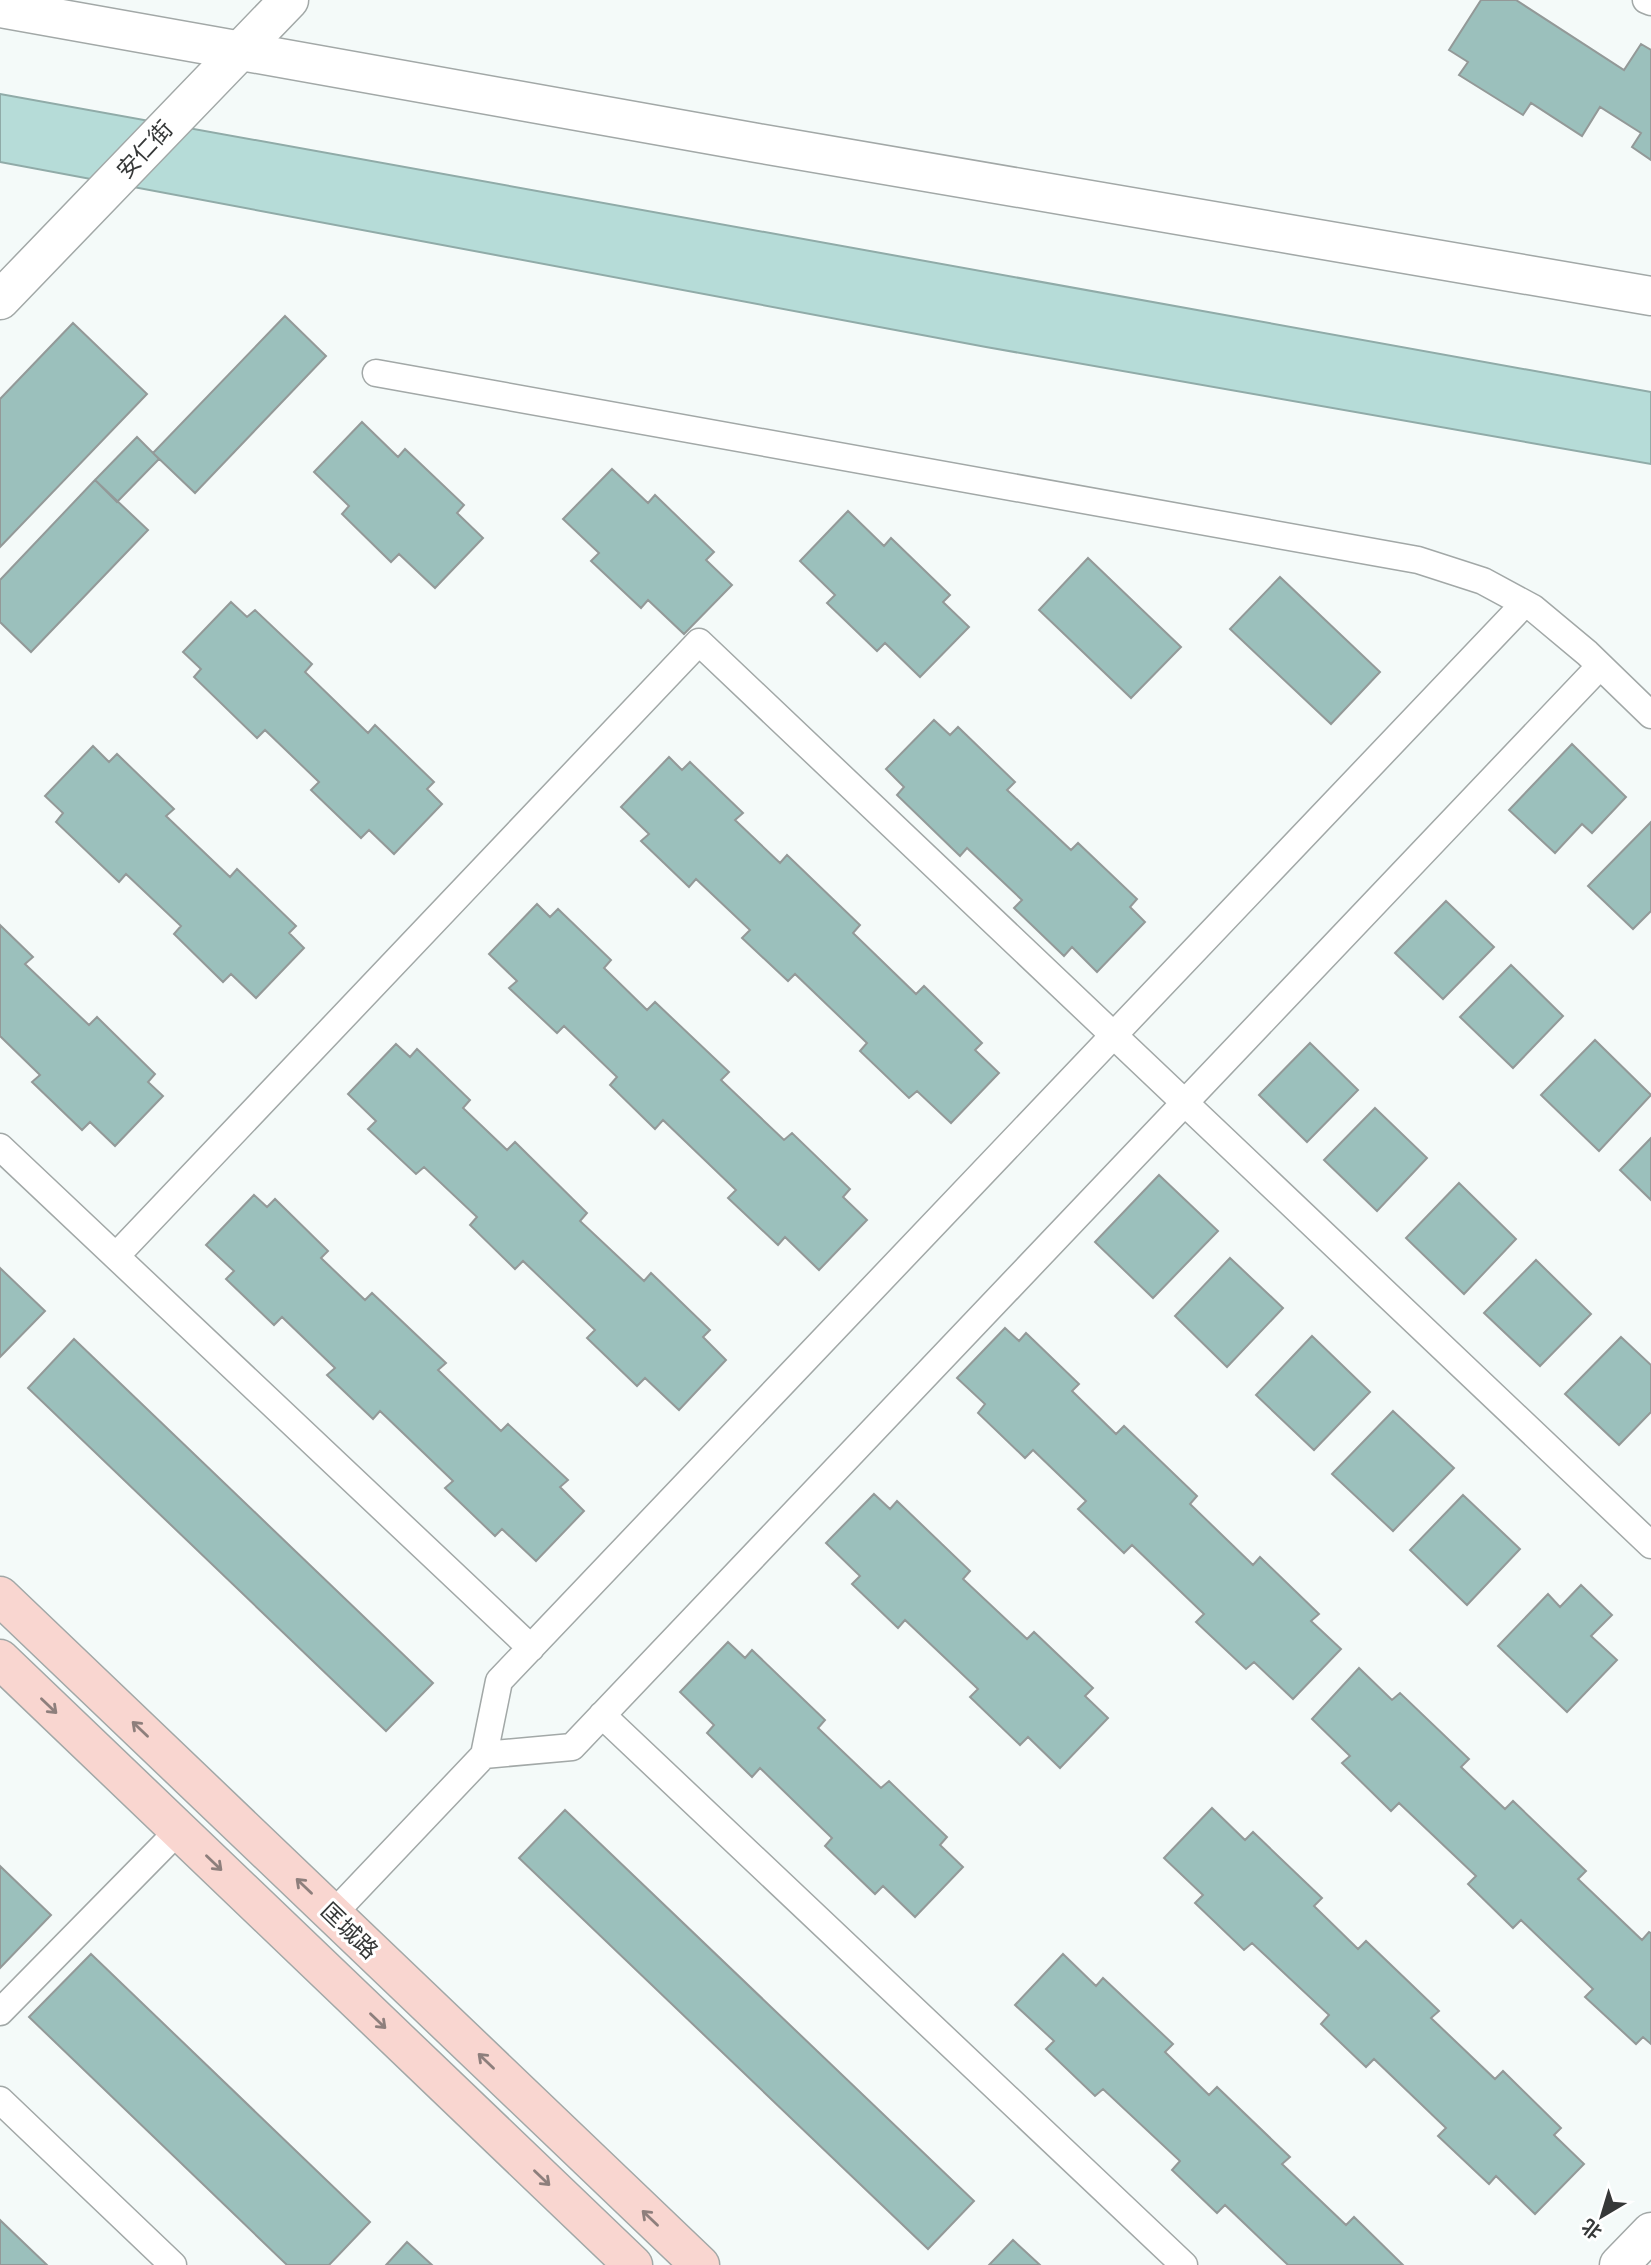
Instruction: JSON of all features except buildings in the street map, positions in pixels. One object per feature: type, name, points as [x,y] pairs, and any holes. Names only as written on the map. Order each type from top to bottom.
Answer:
[{"type":"main road","name":"匡城路","points":[[0,1596],[700,2265]]},
{"type":"main road","name":"匡城路","points":[[0,1659],[633,2265]]},
{"type":"street","name":"安仁街","points":[[0,300],[289,0]]},
{"type":"street","points":[[0,8],[757,143],[1651,296]]},
{"type":"street","points":[[1619,2265],[1651,2232]]},
{"type":"lane","points":[[376,373],[1418,560],[1483,582],[1533,608],[1651,715]]},
{"type":"lane","points":[[333,1914],[484,1755],[499,1681],[1524,604]]},
{"type":"lane","points":[[116,1256],[699,642],[1651,1545]]},
{"type":"lane","points":[[484,1755],[572,1747],[1600,666]]},
{"type":"lane","points":[[0,1147],[531,1648]]},
{"type":"lane","points":[[602,1715],[1184,2265]]},
{"type":"lane","points":[[0,2012],[179,1830]]},
{"type":"lane","points":[[0,2099],[173,2265]]},
{"type":"water","points":[[0,94],[1651,392],[1651,464],[986,347],[0,162]]}]
